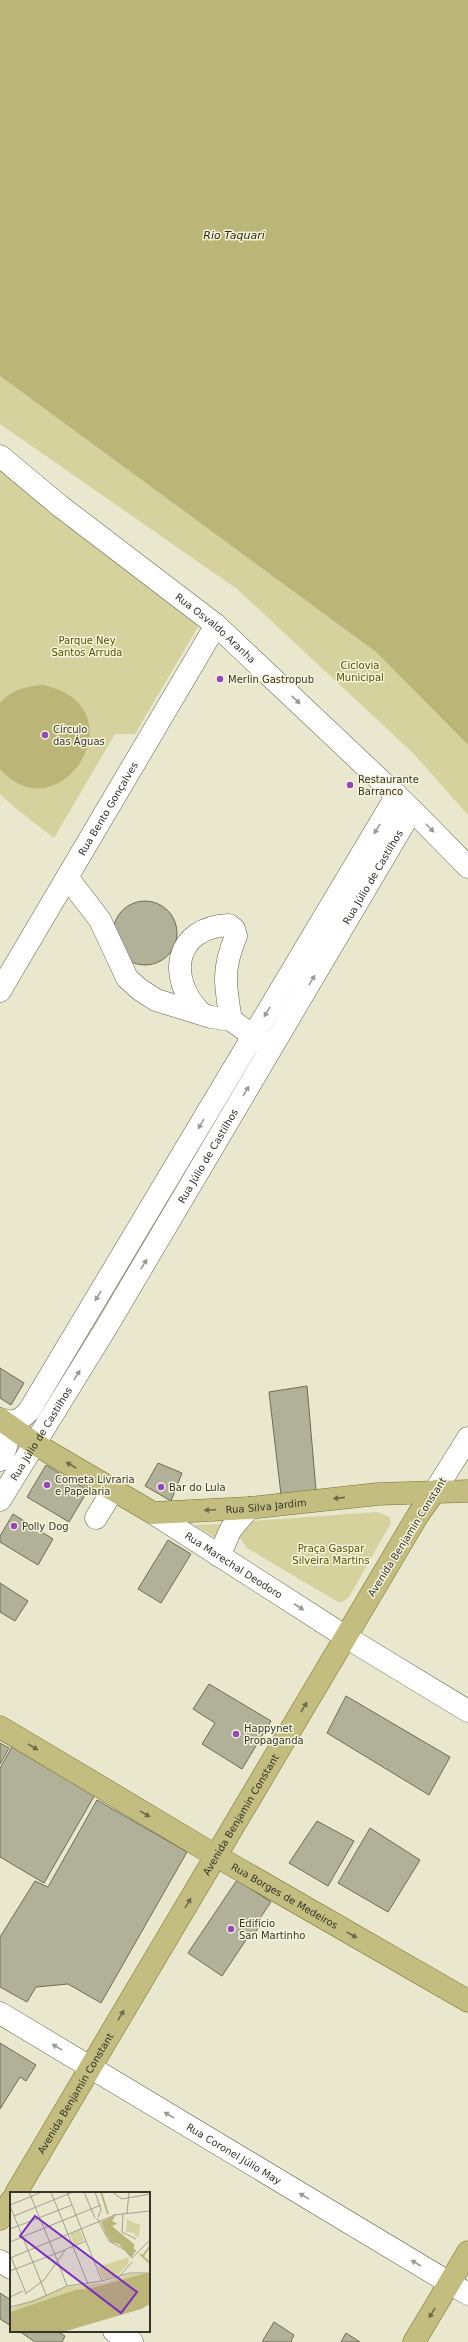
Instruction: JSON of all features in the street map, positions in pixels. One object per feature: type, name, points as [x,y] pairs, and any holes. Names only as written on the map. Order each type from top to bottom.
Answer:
[{"type":"main road","name":"Rua Marechal Deodoro","points":[[0,1419],[35,1444],[153,1513]]},
{"type":"main road","name":"Avenida Benjamin Constant","points":[[17,2192],[418,1515],[435,1491]]},
{"type":"main road","name":"Rua Silva Jardim","points":[[153,1513],[249,1508],[378,1494],[463,1491]]},
{"type":"main road","name":"Rua Silva Jardim","points":[[378,1494],[406,1504],[418,1515],[463,1491]]},
{"type":"main road","name":"Rua Borges de Medeiros","points":[[0,1727],[216,1856],[468,2001]]},
{"type":"main road","points":[[0,2219],[10,2203]]},
{"type":"main road","points":[[414,2342],[468,2252]]},
{"type":"street","name":"Rua Osvaldo Aranha","points":[[0,456],[60,506],[216,625],[405,803],[468,867]]},
{"type":"street","name":"Rua Bento Gonçalves","points":[[0,991],[216,625]]},
{"type":"street","name":"Rua Júlio de Castilhos","points":[[0,1419],[8,1422],[16,1421],[24,1418],[29,1412],[333,902],[405,803]]},
{"type":"street","name":"Rua Júlio de Castilhos","points":[[0,1500],[106,1328],[351,914],[405,803]]},
{"type":"street","points":[[67,877],[100,920],[127,978],[139,990],[156,1000],[200,1012],[211,1017],[231,1020],[272,1048]]},
{"type":"street","points":[[333,902],[351,914]]},
{"type":"street","points":[[200,1012],[191,1003],[183,988],[179,975],[179,961],[183,950],[202,931],[215,925],[229,924],[234,929],[236,936],[228,956],[225,980],[231,1020]]},
{"type":"street","points":[[174,1170],[193,1182]]},
{"type":"street","points":[[86,1317],[106,1328]]},
{"type":"street","points":[[0,1419],[8,1434],[8,1444],[0,1460]]},
{"type":"street","name":"Avenida Benjamin Constant","points":[[435,1491],[468,1438]]},
{"type":"street","points":[[96,1518],[113,1490]]},
{"type":"street","points":[[219,1556],[231,1529],[249,1508]]},
{"type":"street","name":"Rua Marechal Deodoro","points":[[153,1513],[346,1637],[468,1711]]},
{"type":"street","name":"Rua Coronel Júlio May","points":[[0,2013],[468,2294]]},
{"type":"street","points":[[0,2261],[10,2267]]},
{"type":"street","points":[[116,2332],[132,2342]]},
{"type":"green space","name":"Ciclovia Municipal","points":[[0,376],[376,652],[468,745],[468,815],[414,754],[237,589],[0,424]]},
{"type":"green space","name":"Parque Ney Santos Arruda","points":[[0,467],[195,620],[198,627],[135,734],[115,734],[54,838],[15,808],[0,794]]},
{"type":"green space","name":"Praça Gaspar Silveira Martins","points":[[377,1512],[389,1517],[391,1523],[349,1597],[342,1602],[338,1602],[247,1548],[239,1536],[248,1522],[252,1521]]},
{"type":"green space","points":[[221,1524],[217,1539],[194,1525]]},
{"type":"water","name":"Rio Taquari","points":[[0,0],[468,0],[468,745],[376,652],[0,376]]},
{"type":"water","name":"Círculo das Águas","points":[[43,685],[72,697],[87,717],[89,739],[82,760],[66,778],[46,788],[23,786],[0,769],[0,703],[14,692],[31,686]]},
{"type":"building","points":[[139,901],[151,901],[168,910],[175,921],[177,933],[175,945],[168,956],[151,965],[139,965],[127,960],[118,951],[113,939],[113,927],[118,915],[127,906]]},
{"type":"building","points":[[0,1368],[24,1383],[11,1405],[0,1398]]},
{"type":"building","points":[[307,1386],[316,1490],[281,1495],[269,1392]]},
{"type":"building","points":[[158,1463],[182,1473],[171,1501],[145,1486]]},
{"type":"building","points":[[46,1465],[88,1490],[69,1522],[27,1497]]},
{"type":"building","points":[[13,1514],[53,1539],[38,1565],[0,1542],[0,1536]]},
{"type":"building","points":[[168,1540],[191,1554],[161,1603],[138,1589]]},
{"type":"building","points":[[0,1583],[28,1601],[15,1621],[0,1612]]},
{"type":"building","name":"Happynet Propaganda","points":[[209,1684],[271,1721],[242,1769],[202,1744],[215,1723],[193,1709]]},
{"type":"building","points":[[346,1696],[450,1757],[429,1795],[327,1733]]},
{"type":"building","points":[[0,1743],[9,1748],[0,1764]]},
{"type":"building","points":[[13,1745],[96,1793],[44,1883],[0,1857],[0,1768]]},
{"type":"building","points":[[97,1800],[187,1852],[101,2003],[68,1984],[36,1987],[27,2002],[0,1987],[0,1937],[35,1881],[48,1887]]},
{"type":"building","points":[[317,1821],[354,1841],[328,1886],[289,1863]]},
{"type":"building","points":[[370,1828],[420,1860],[388,1912],[338,1883]]},
{"type":"building","name":"Edifício San Martinho","points":[[237,1880],[271,1902],[258,1921],[261,1923],[253,1936],[250,1934],[222,1976],[188,1953]]},
{"type":"building","points":[[0,2043],[36,2065],[26,2081],[20,2077],[0,2109]]},
{"type":"building","points":[[0,2293],[10,2299],[10,2325],[0,2319]]},
{"type":"building","points":[[274,2322],[294,2335],[291,2341],[292,2342],[262,2342]]},
{"type":"building","points":[[20,2332],[59,2332],[65,2336],[62,2342],[35,2342]]},
{"type":"building","points":[[346,2333],[360,2342],[341,2342]]},
{"type":"place","name":"Merlin Gastropub","points":[[220,679]]},
{"type":"place","name":"Círculo das Águas","points":[[45,735]]},
{"type":"place","name":"Restaurante Barranco","points":[[350,785]]},
{"type":"place","name":"Cometa Livraria e Papelaria","points":[[47,1485]]},
{"type":"place","name":"Bar do Lula","points":[[161,1487]]},
{"type":"place","name":"Polly Dog","points":[[14,1526]]},
{"type":"place","name":"Happynet Propaganda","points":[[236,1734]]},
{"type":"place","name":"Edifício San Martinho","points":[[231,1929]]}]
